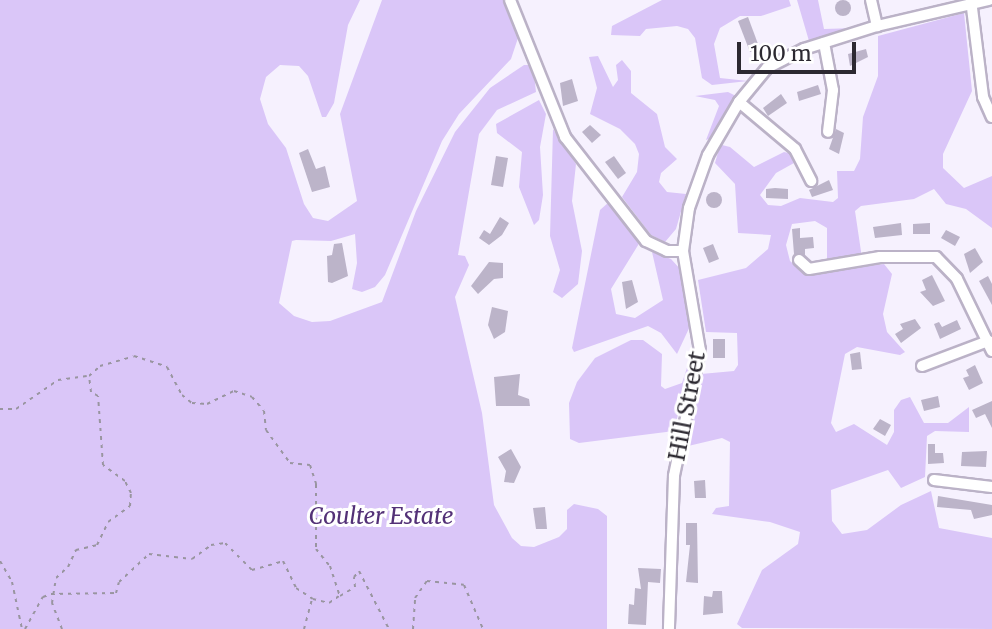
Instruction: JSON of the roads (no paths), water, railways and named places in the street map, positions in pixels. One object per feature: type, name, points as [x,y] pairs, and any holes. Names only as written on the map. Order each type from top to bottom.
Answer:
[{"type":"street","points":[[510,0],[552,112],[571,146],[646,241],[667,251],[683,251]]},
{"type":"street","points":[[871,0],[877,26]]},
{"type":"street","name":"Hill Street","points":[[669,629],[674,477],[700,350],[683,251],[692,197],[708,155],[739,102],[773,64],[824,43],[877,26],[972,1],[989,0]]},
{"type":"street","points":[[972,1],[983,97],[992,117]]},
{"type":"street","points":[[824,43],[833,90],[828,132]]},
{"type":"street","points":[[739,102],[795,149],[811,181]]},
{"type":"street","points":[[799,260],[809,269],[880,257],[925,255],[943,261],[957,279],[990,346],[922,366]]},
{"type":"street","points":[[934,480],[992,487]]},
{"type":"park label","name":"Coulter Estate","points":[[381,516]]}]
